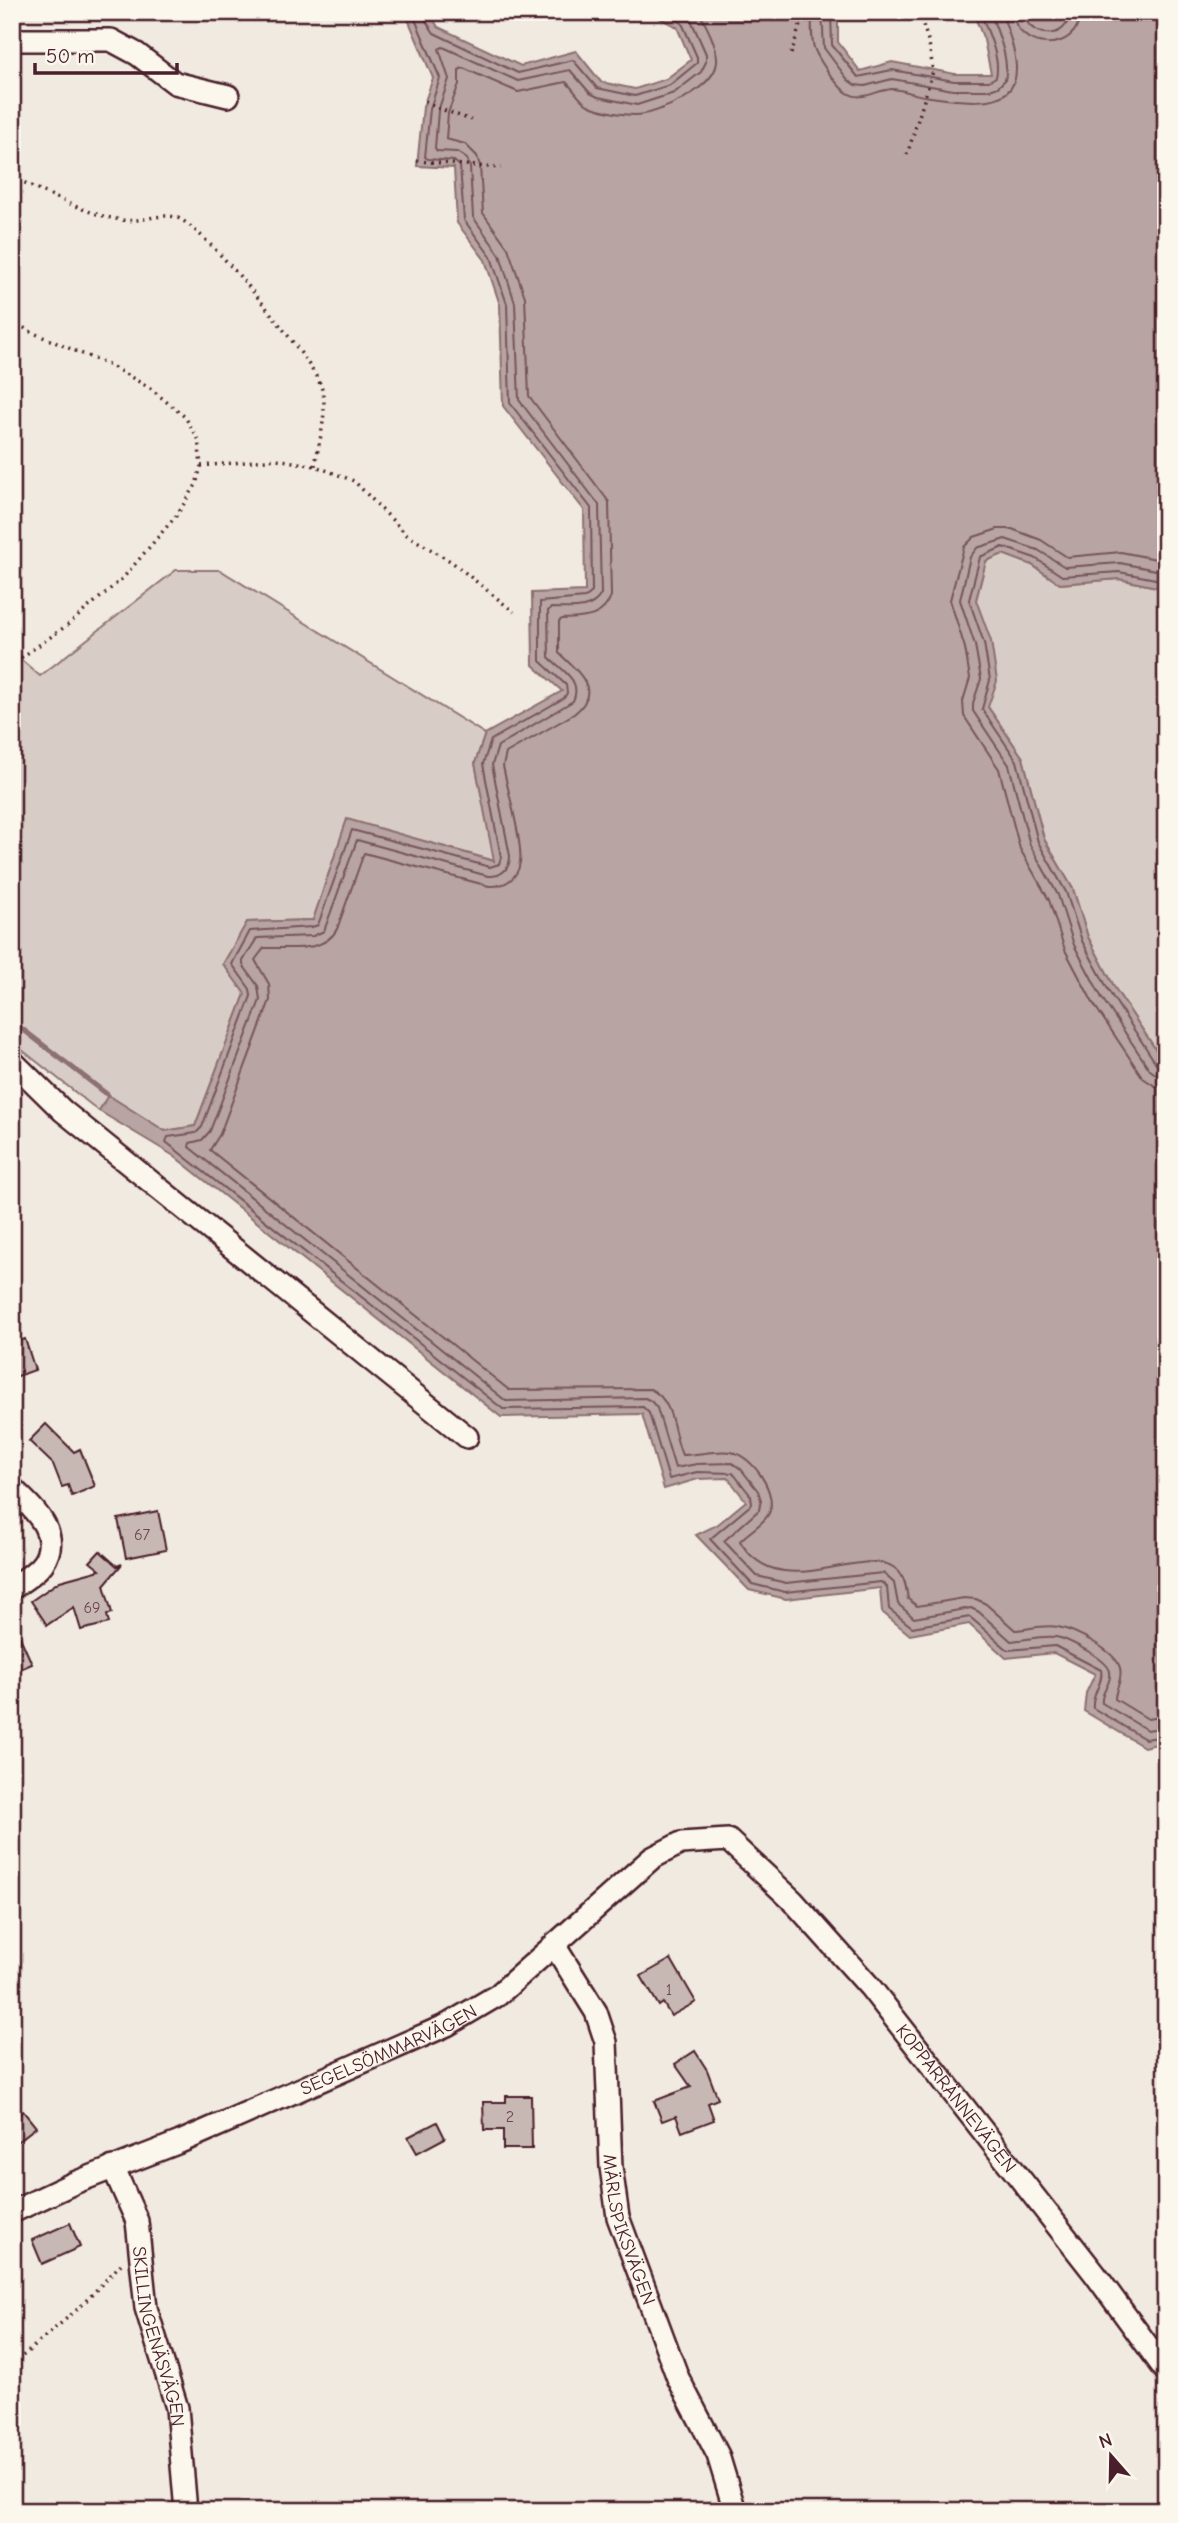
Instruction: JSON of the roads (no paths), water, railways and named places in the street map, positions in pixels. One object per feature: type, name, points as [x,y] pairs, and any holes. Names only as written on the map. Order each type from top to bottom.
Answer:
[{"type":"street","points":[[12,40],[111,40],[137,54],[175,83],[228,96]]},
{"type":"street","points":[[12,1061],[63,1111],[467,1437]]},
{"type":"street","points":[[12,1488],[36,1512],[47,1528],[51,1545],[42,1565],[12,1588]]},
{"type":"street","name":"SEGELSÖMMARVÄGEN","points":[[12,2212],[447,2025],[498,1995],[652,1858],[681,1843],[728,1840]]},
{"type":"street","name":"KOPPARRÄNNEVÄGEN","points":[[728,1840],[793,1901],[870,1987],[1095,2274],[1166,2371]]},
{"type":"street","name":"MÄRLSPIKSVÄGEN","points":[[554,1945],[596,2012],[606,2042],[611,2167],[618,2217],[678,2378],[718,2455],[735,2511]]},
{"type":"street","name":"SKILLINGENÄSVÄGEN","points":[[113,2167],[137,2221],[146,2308],[177,2408],[186,2511]]},
{"type":"water","points":[[405,12],[429,12],[438,27],[521,66],[576,51],[601,82],[635,89],[666,79],[691,60],[677,27],[648,12],[838,12],[838,42],[860,71],[892,62],[955,74],[991,74],[984,40],[973,12],[1020,12],[1056,18],[1050,12],[1166,12],[1166,589],[1119,579],[1060,584],[1032,565],[1003,554],[986,561],[976,600],[991,641],[997,681],[988,707],[1023,758],[1044,839],[1073,889],[1088,937],[1116,990],[1166,1065],[1166,1742],[1144,1747],[1084,1711],[1086,1693],[1095,1674],[1054,1653],[1006,1658],[969,1624],[910,1635],[882,1612],[880,1588],[786,1599],[749,1590],[696,1535],[717,1525],[746,1501],[728,1478],[698,1479],[664,1489],[642,1414],[501,1417],[174,1156],[99,1111],[108,1095],[165,1131],[195,1126],[245,994],[223,964],[247,922],[313,920],[347,819],[494,861],[475,763],[485,734],[562,691],[533,665],[532,593],[585,591],[584,510],[503,406],[500,305],[485,260],[457,223],[454,168],[417,166],[423,107],[433,78]]},
{"type":"waterway","points":[[12,1021],[108,1095]]}]
